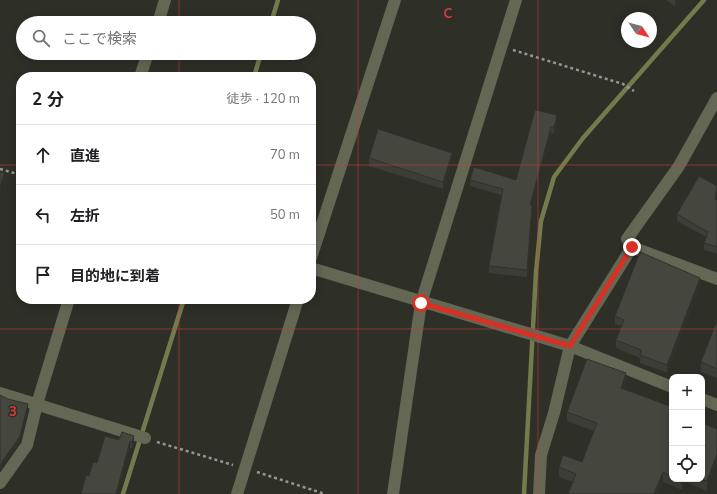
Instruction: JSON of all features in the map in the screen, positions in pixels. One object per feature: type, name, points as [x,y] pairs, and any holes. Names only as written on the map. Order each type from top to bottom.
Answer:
[{"type":"street","points":[[160,16],[165,0]]},
{"type":"street","points":[[316,243],[395,0]]},
{"type":"street","points":[[393,494],[421,303],[516,0]]},
{"type":"street","points":[[142,72],[146,60]]},
{"type":"street","points":[[717,98],[679,166],[627,239],[632,247],[717,279]]},
{"type":"street","points":[[539,494],[541,455],[554,413],[570,346],[632,247]]},
{"type":"street","points":[[316,270],[421,303],[570,346],[669,386]]},
{"type":"street","points":[[0,483],[27,445],[37,404],[67,304]]},
{"type":"street","points":[[237,494],[296,304]]},
{"type":"street","points":[[0,393],[141,437]]},
{"type":"street","points":[[705,400],[717,405]]},
{"type":"path","points":[[501,46],[623,84],[634,91]]},
{"type":"path","points":[[0,169],[16,174]]},
{"type":"building","points":[[535,110],[557,115],[554,127],[551,127],[530,205],[532,205],[527,270],[489,266],[503,189],[470,180],[474,167],[516,180]]},
{"type":"building","points":[[378,129],[452,153],[443,182],[369,158]]},
{"type":"building","points":[[0,172],[4,173],[0,188]]},
{"type":"building","points":[[699,176],[717,186],[715,199],[717,200],[717,247],[704,243],[708,232],[677,214]]},
{"type":"building","points":[[640,252],[700,278],[667,365],[640,355],[641,350],[616,340],[624,320],[615,316]]},
{"type":"building","points":[[717,320],[717,369],[701,362]]},
{"type":"building","points":[[587,359],[626,373],[621,388],[669,406],[669,475],[663,472],[654,494],[568,494],[576,474],[559,467],[563,455],[582,462],[597,423],[567,412]]},
{"type":"building","points":[[0,395],[8,399],[28,404],[20,436],[0,465]]},
{"type":"building","points":[[705,424],[717,429],[717,454],[707,481],[705,480]]},
{"type":"building","points":[[122,432],[134,436],[132,442],[130,441],[116,494],[81,494],[86,475],[89,476],[93,462],[97,463],[105,436],[119,440]]},
{"type":"waterway","points":[[273,16],[278,0]]},
{"type":"waterway","points":[[524,494],[536,272],[541,221],[554,177],[583,138],[704,0]]},
{"type":"waterway","points":[[255,72],[259,60]]},
{"type":"waterway","points":[[123,494],[182,304]]},
{"type":"route","points":[[421,303],[570,346],[632,247]]}]
